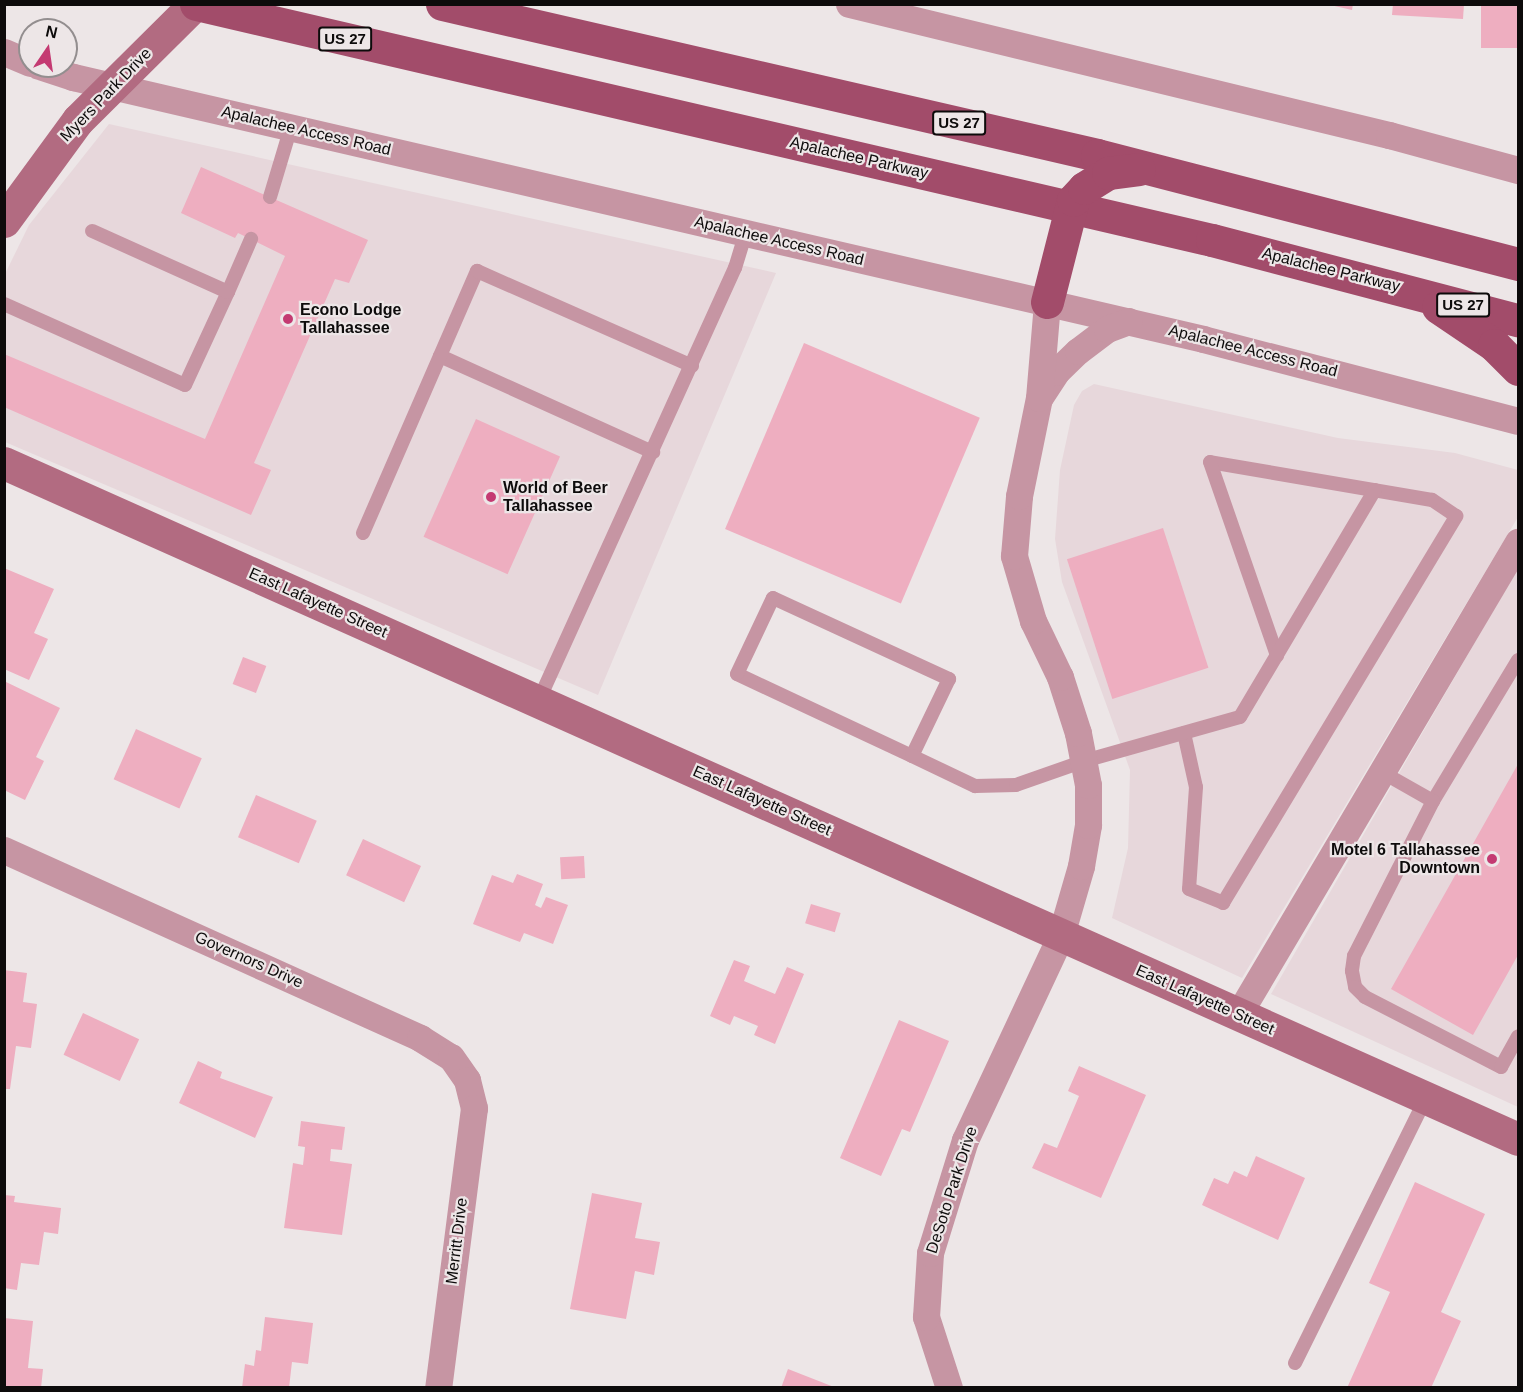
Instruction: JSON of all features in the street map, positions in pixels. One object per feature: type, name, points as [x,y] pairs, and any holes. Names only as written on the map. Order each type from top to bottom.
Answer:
[{"type":"main road","name":"Apalachee Parkway","points":[[196,4],[1070,206],[1408,289],[1518,320]]},
{"type":"main road","name":"US 27","points":[[442,4],[1154,170],[1518,264]]},
{"type":"main road","points":[[481,4],[543,27]]},
{"type":"main road","points":[[1047,302],[1070,206],[1084,188],[1108,173],[1154,170]]},
{"type":"main road","points":[[1408,289],[1466,324],[1518,369]]},
{"type":"street","name":"Myers Park Drive","points":[[4,221],[52,152],[111,86],[196,4]]},
{"type":"street","points":[[849,4],[1389,135],[1518,170]]},
{"type":"street","points":[[4,52],[18,58]]},
{"type":"street","name":"Apalachee Access Road","points":[[78,77],[1129,321],[1518,421]]},
{"type":"street","points":[[1039,398],[1047,302]]},
{"type":"street","points":[[1039,398],[1056,372],[1078,351],[1107,329],[1129,321]]},
{"type":"street","name":"DeSoto Park Drive","points":[[949,1388],[926,1317],[930,1253],[965,1140],[1061,935],[1081,866],[1088,825],[1084,761],[1060,677],[1033,621],[1014,556],[1019,496],[1039,398]]},
{"type":"street","name":"East Lafayette Street","points":[[4,464],[1518,1139]]},
{"type":"street","points":[[1238,1014],[1380,771],[1518,542]]},
{"type":"street","name":"Governors Drive","points":[[4,850],[420,1038],[451,1057],[473,1095]]},
{"type":"street","name":"Merritt Drive","points":[[438,1388],[473,1095]]},
{"type":"lane","points":[[270,196],[291,127]]},
{"type":"lane","points":[[92,231],[228,292]]},
{"type":"lane","points":[[538,702],[692,366],[735,268],[746,233]]},
{"type":"lane","points":[[4,304],[185,385],[251,239]]},
{"type":"lane","points":[[363,533],[477,270],[692,366]]},
{"type":"lane","points":[[440,356],[653,452]]},
{"type":"lane","points":[[1184,734],[1196,787],[1189,889],[1223,903],[1456,516],[1432,500],[1210,462],[1277,656]]},
{"type":"lane","points":[[912,756],[949,679],[773,598],[737,675],[975,786],[1016,785],[1084,761],[1240,717],[1376,490]]},
{"type":"lane","points":[[1518,660],[1433,801],[1354,956],[1355,987],[1365,997],[1501,1067],[1518,1036]]},
{"type":"lane","points":[[1380,771],[1433,801]]},
{"type":"lane","points":[[1295,1364],[1426,1098]]},
{"type":"shaded area","points":[[109,124],[776,273],[598,695],[5,442],[4,276],[29,225]]},
{"type":"shaded area","points":[[1094,384],[1338,438],[1455,453],[1518,470],[1518,517],[1242,978],[1112,918],[1128,848],[1130,770],[1062,582],[1055,539],[1060,470],[1074,405],[1082,391]]},
{"type":"shaded area","points":[[1518,568],[1518,1107],[1271,994]]},
{"type":"building","points":[[1326,4],[1353,4],[1352,10]]},
{"type":"building","points":[[1393,4],[1464,4],[1463,19],[1392,15]]},
{"type":"building","points":[[1481,4],[1518,4],[1518,48],[1481,48]]},
{"type":"building","name":"Econo Lodge Tallahassee","points":[[201,167],[368,240],[349,283],[335,279],[254,463],[271,470],[251,515],[4,407],[4,354],[205,439],[285,256],[238,233],[235,238],[181,213]]},
{"type":"building","points":[[804,343],[980,418],[901,604],[725,529]]},
{"type":"building","name":"World of Beer Tallahassee","points":[[476,419],[560,456],[508,574],[424,537]]},
{"type":"building","points":[[1163,528],[1208,668],[1112,699],[1067,559]]},
{"type":"building","points":[[4,568],[54,589],[34,633],[48,639],[29,680],[4,669]]},
{"type":"building","points":[[243,657],[266,666],[256,693],[233,684]]},
{"type":"building","points":[[4,681],[60,708],[36,757],[44,761],[25,800],[4,790]]},
{"type":"building","points":[[136,729],[202,758],[179,809],[114,779]]},
{"type":"building","name":"Motel 6 Tallahassee Downtown","points":[[1518,764],[1518,955],[1473,1035],[1391,989]]},
{"type":"building","points":[[256,795],[317,821],[299,863],[238,837]]},
{"type":"building","points":[[363,839],[421,866],[404,902],[346,875]]},
{"type":"building","points":[[584,856],[585,878],[561,879],[560,857]]},
{"type":"building","points":[[517,874],[543,884],[535,905],[541,908],[546,897],[568,905],[553,944],[524,933],[520,942],[473,924],[492,875],[513,883]]},
{"type":"building","points":[[811,904],[841,913],[835,932],[805,923]]},
{"type":"building","points":[[734,960],[750,966],[744,981],[775,994],[787,967],[804,974],[775,1044],[754,1035],[758,1026],[734,1016],[730,1025],[710,1016]]},
{"type":"building","points":[[4,970],[27,973],[23,1002],[37,1004],[31,1048],[16,1046],[10,1089],[4,1089]]},
{"type":"building","points":[[83,1013],[139,1039],[120,1081],[64,1055]]},
{"type":"building","points":[[899,1020],[949,1041],[910,1132],[902,1129],[881,1176],[840,1158]]},
{"type":"building","points":[[198,1061],[222,1072],[220,1078],[273,1097],[255,1138],[179,1103]]},
{"type":"building","points":[[1079,1066],[1146,1095],[1101,1198],[1032,1168],[1044,1143],[1057,1148],[1079,1096],[1068,1091]]},
{"type":"building","points":[[301,1121],[345,1127],[342,1150],[331,1149],[330,1161],[352,1164],[342,1235],[284,1228],[293,1163],[303,1165],[305,1147],[298,1146]]},
{"type":"building","points":[[1256,1156],[1305,1178],[1278,1240],[1202,1205],[1214,1178],[1228,1184],[1234,1171],[1247,1177]]},
{"type":"building","points":[[1415,1182],[1485,1214],[1441,1312],[1461,1321],[1431,1388],[1347,1388],[1390,1292],[1369,1283]]},
{"type":"building","points":[[592,1193],[642,1203],[635,1238],[660,1242],[654,1275],[635,1271],[626,1319],[570,1309]]},
{"type":"building","points":[[4,1195],[15,1196],[14,1202],[61,1208],[58,1234],[44,1232],[39,1265],[21,1263],[17,1290],[4,1288]]},
{"type":"building","points":[[265,1317],[313,1323],[308,1364],[292,1362],[289,1388],[242,1388],[245,1364],[254,1366],[256,1350],[261,1351]]},
{"type":"building","points":[[4,1318],[33,1321],[28,1368],[43,1369],[41,1388],[4,1388]]},
{"type":"building","points":[[788,1369],[834,1387],[834,1388],[781,1388]]},
{"type":"place","name":"Econo Lodge Tallahassee","points":[[288,319]]},
{"type":"place","name":"World of Beer Tallahassee","points":[[491,497]]},
{"type":"place","name":"Motel 6 Tallahassee Downtown","points":[[1492,859]]}]
